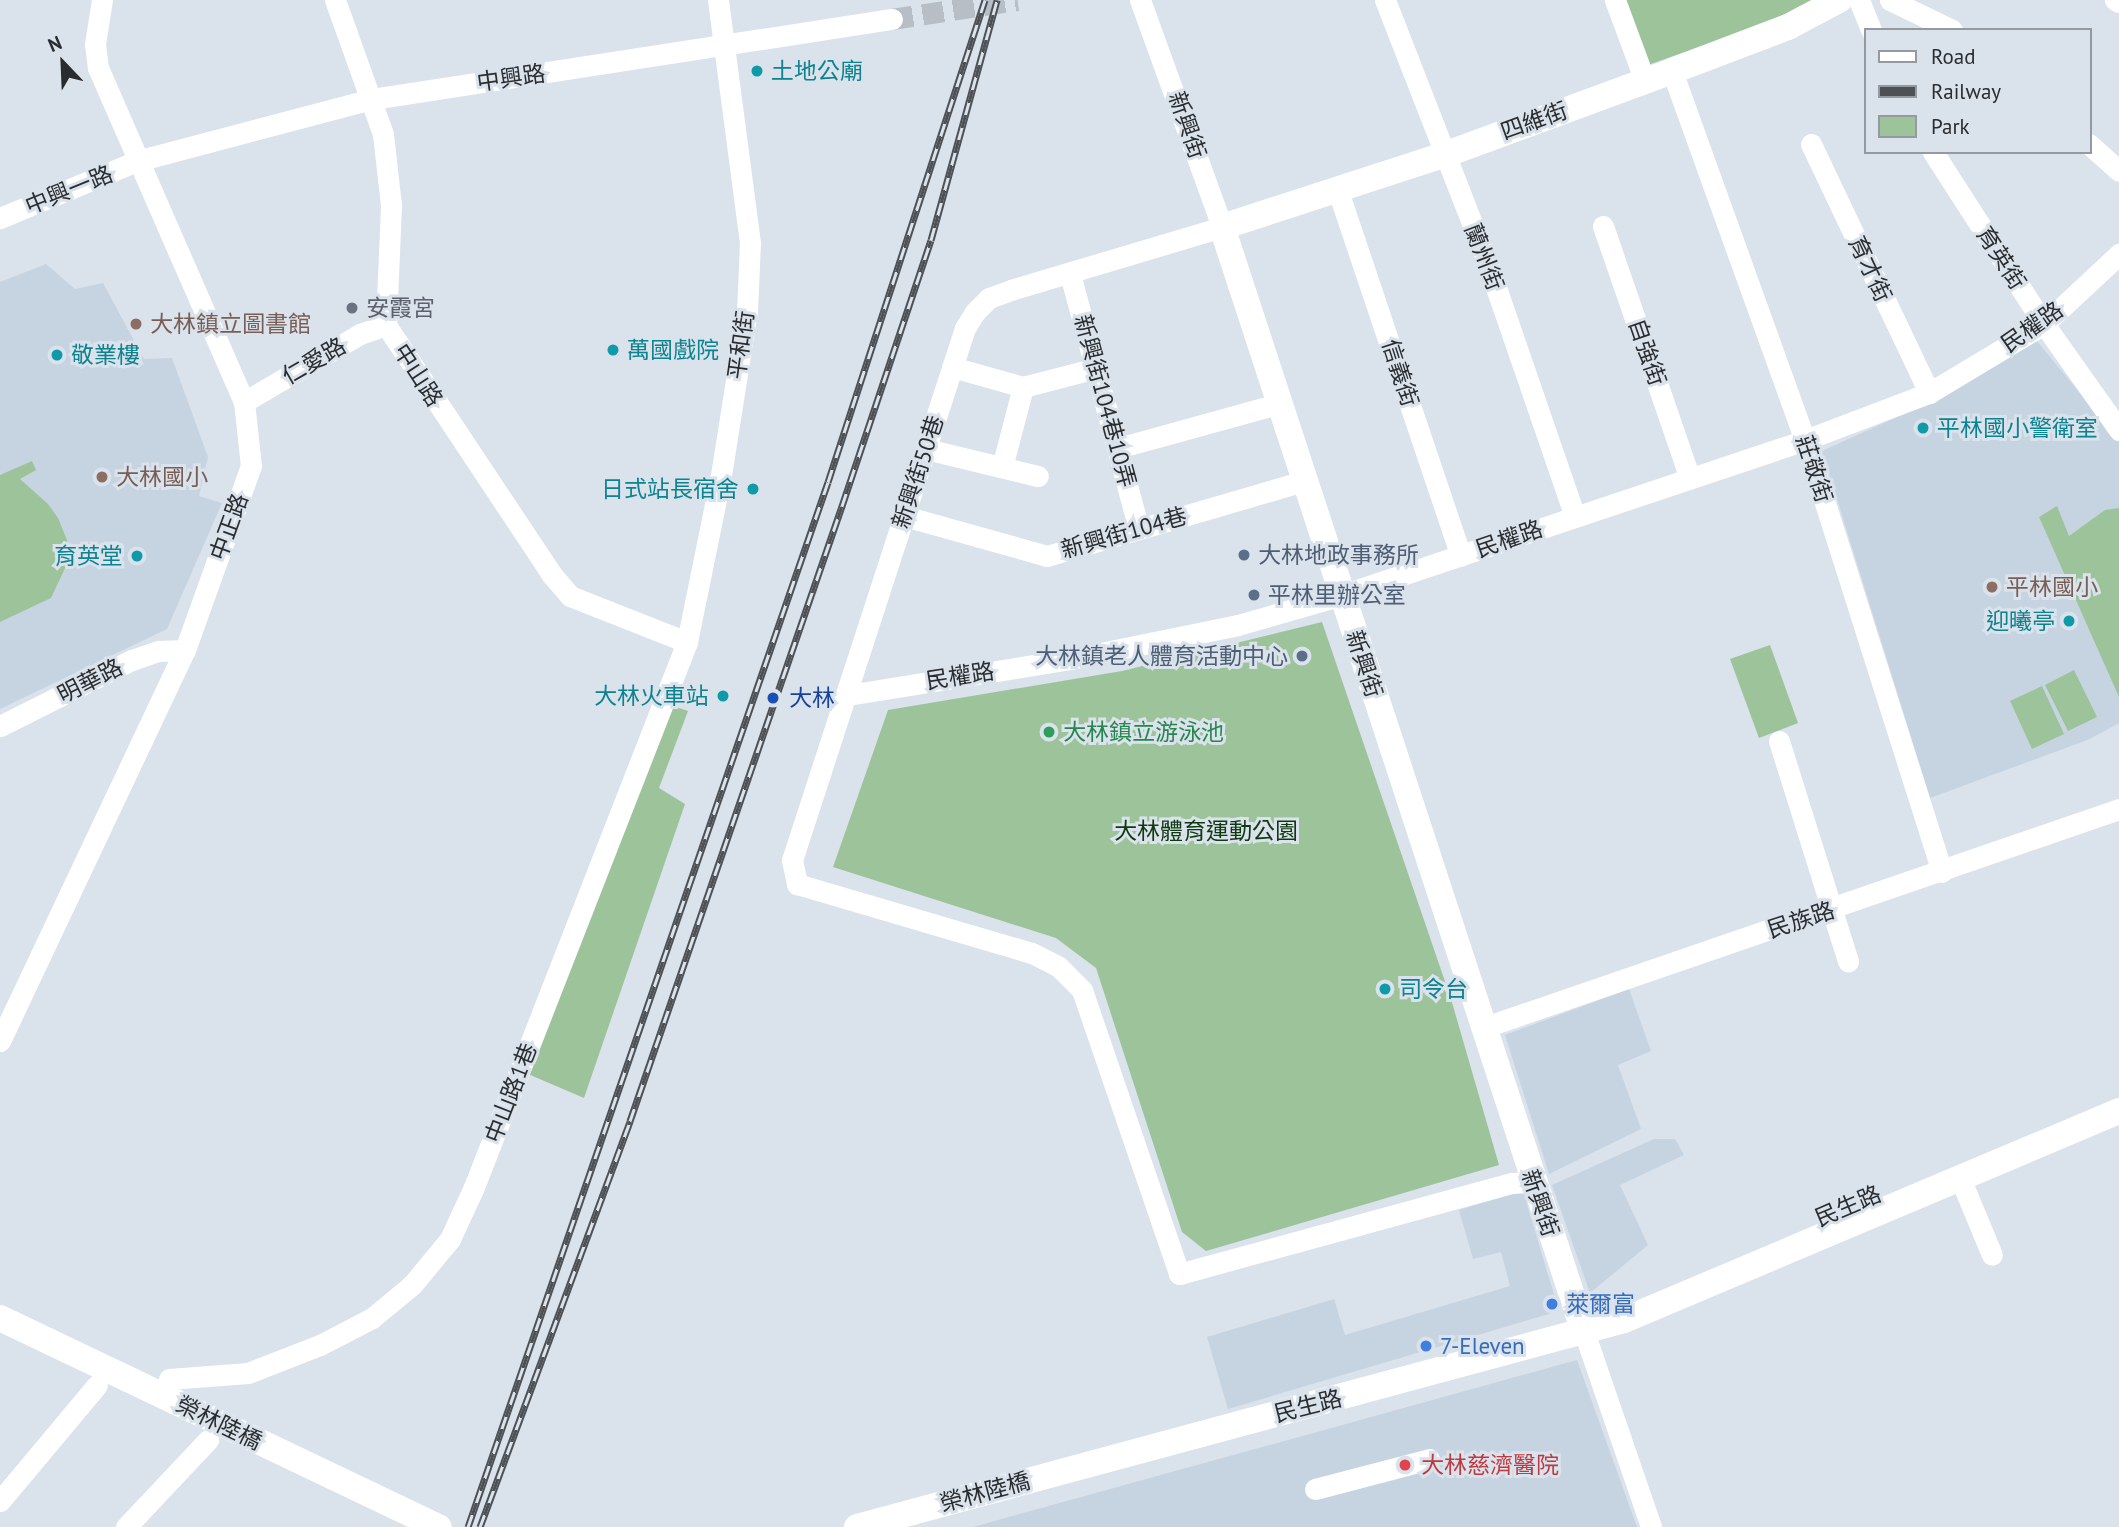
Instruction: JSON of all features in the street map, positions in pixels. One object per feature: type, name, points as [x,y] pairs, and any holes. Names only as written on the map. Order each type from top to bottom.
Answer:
[{"type":"main road","name":"四維街","points":[[1222,227],[1444,155],[1788,27],[1839,0]]},
{"type":"main road","name":"新興街","points":[[1222,227],[1482,1028],[1583,1329]]},
{"type":"main road","name":"民生路","points":[[1583,1329],[1640,1295],[2119,1093]]},
{"type":"main road","name":"民生路","points":[[1114,1457],[1624,1320],[2119,1111]]},
{"type":"main road","name":"榮林陸橋","points":[[0,1318],[439,1527]]},
{"type":"main road","name":"榮林陸橋","points":[[857,1527],[1114,1457]]},
{"type":"street","name":"中正路","points":[[0,1041],[185,650],[251,466],[244,402],[136,161],[98,68],[95,44],[102,0]]},
{"type":"street","name":"中山路","points":[[335,0],[383,134],[391,205],[386,325],[537,554],[570,596],[687,642]]},
{"type":"street","name":"平和街","points":[[687,642],[721,475],[747,312],[750,243],[721,46],[718,0]]},
{"type":"street","name":"新興街","points":[[1140,0],[1222,227]]},
{"type":"street","name":"蘭州街","points":[[1385,0],[1490,270],[1575,517]]},
{"type":"street","points":[[1615,0],[1645,80]]},
{"type":"street","points":[[1859,0],[1870,28]]},
{"type":"street","points":[[1890,0],[1948,28]]},
{"type":"street","name":"中興路","points":[[136,161],[372,99],[892,19]]},
{"type":"street","name":"莊敬街","points":[[1672,71],[1805,440],[1942,872]]},
{"type":"street","name":"育才街","points":[[1811,144],[1929,393]]},
{"type":"street","points":[[2091,146],[2119,171]]},
{"type":"street","name":"育英街","points":[[1934,154],[2044,324],[2117,422]]},
{"type":"street","name":"中興一路","points":[[0,218],[136,161]]},
{"type":"street","name":"信義街","points":[[1338,191],[1461,556]]},
{"type":"street","name":"自強街","points":[[1603,226],[1690,478]]},
{"type":"street","name":"新興街50巷","points":[[1222,227],[989,298],[965,328],[848,695],[792,860],[797,884],[1032,953],[1059,967],[1082,990],[1179,1273],[1512,1183],[1533,1182]]},
{"type":"street","name":"民權路","points":[[848,695],[1174,638],[1342,595],[1805,440],[1929,393],[2044,324],[2119,254]]},
{"type":"street","name":"新興街104巷10弄","points":[[1070,274],[1139,529]]},
{"type":"street","name":"仁愛路","points":[[244,402],[360,334],[386,325]]},
{"type":"street","points":[[952,366],[1023,387],[1096,368]]},
{"type":"street","points":[[1002,467],[1023,387]]},
{"type":"street","points":[[1118,449],[1278,404]]},
{"type":"street","points":[[926,449],[1038,476]]},
{"type":"street","name":"新興街104巷","points":[[904,516],[1047,556],[1304,481]]},
{"type":"street","name":"中山路1巷","points":[[169,1379],[248,1373],[320,1345],[372,1318],[412,1285],[450,1239],[474,1187],[687,642]]},
{"type":"street","name":"明華路","points":[[0,726],[132,660],[158,651],[185,650]]},
{"type":"street","points":[[1779,741],[1848,961]]},
{"type":"street","name":"民族路","points":[[1482,1028],[2119,810]]},
{"type":"street","points":[[1960,1178],[1992,1255]]},
{"type":"street","points":[[1583,1329],[1651,1527]]},
{"type":"street","points":[[0,1501],[97,1385]]},
{"type":"street","points":[[126,1527],[208,1440]]},
{"type":"street","points":[[1315,1489],[1429,1459]]},
{"type":"shaded area","name":"大林國小","points":[[46,264],[75,289],[103,283],[144,359],[172,358],[208,457],[199,496],[222,503],[167,629],[0,709],[0,282]]},
{"type":"shaded area","name":"平林國小","points":[[2036,340],[2119,440],[2119,723],[2090,739],[1930,798],[1822,451],[1930,402]]},
{"type":"shaded area","points":[[1629,989],[1651,1051],[1618,1065],[1641,1129],[1549,1174],[1505,1035]]},
{"type":"shaded area","points":[[1654,1139],[1675,1139],[1684,1155],[1620,1185],[1648,1245],[1590,1293],[1552,1185]]},
{"type":"shaded area","points":[[1523,1191],[1559,1311],[1228,1409],[1207,1337],[1334,1299],[1345,1335],[1510,1286],[1501,1252],[1473,1259],[1459,1210]]},
{"type":"shaded area","name":"大林慈濟醫院","points":[[1577,1360],[1637,1527],[973,1527],[1418,1404]]},
{"type":"green space","points":[[1624,0],[1819,0],[1781,18],[1648,65]]},
{"type":"green space","points":[[32,461],[36,470],[20,479],[48,504],[58,518],[67,540],[67,564],[51,598],[0,622],[0,475]]},
{"type":"green space","points":[[2057,506],[2069,536],[2105,510],[2119,508],[2119,697],[2039,517]]},
{"type":"green space","name":"大林體育運動公園","points":[[1322,622],[1451,999],[1499,1165],[1206,1251],[1182,1232],[1096,968],[1056,938],[833,867],[888,710],[1122,671]]},
{"type":"green space","points":[[1770,645],[1798,723],[1759,738],[1730,659]]},
{"type":"green space","points":[[2074,670],[2097,717],[2068,731],[2045,685]]},
{"type":"green space","points":[[2042,686],[2064,734],[2032,749],[2010,701]]},
{"type":"green space","points":[[670,705],[688,711],[659,788],[685,804],[584,1098],[528,1074]]},
{"type":"tunnel","points":[[892,19],[1018,0]]},
{"type":"railway","points":[[468,1527],[828,482],[985,0]]},
{"type":"railway","points":[[480,1527],[630,1121],[842,506],[931,240],[997,0]]},
{"type":"place","name":"土地公廟","points":[[757,71]]},
{"type":"place","name":"安霞宮","points":[[352,308]]},
{"type":"place","name":"大林鎮立圖書館","points":[[136,324]]},
{"type":"place","name":"萬國戲院","points":[[613,350]]},
{"type":"place","name":"敬業樓","points":[[57,355]]},
{"type":"place","name":"平林國小警衛室","points":[[1923,428]]},
{"type":"place","name":"大林國小","points":[[102,477]]},
{"type":"place","name":"日式站長宿舍","points":[[753,489]]},
{"type":"place","name":"大林地政事務所","points":[[1244,555]]},
{"type":"place","name":"育英堂","points":[[137,556]]},
{"type":"place","name":"平林國小","points":[[1992,587]]},
{"type":"place","name":"平林里辦公室","points":[[1254,595]]},
{"type":"place","name":"迎曦亭","points":[[2069,621]]},
{"type":"place","name":"大林鎮老人體育活動中心","points":[[1302,656]]},
{"type":"place","name":"大林火車站","points":[[723,696]]},
{"type":"place","name":"大林","points":[[773,698]]},
{"type":"place","name":"大林鎮立游泳池","points":[[1049,732]]},
{"type":"place","name":"司令台","points":[[1385,989]]},
{"type":"place","name":"萊爾富","points":[[1552,1304]]},
{"type":"place","name":"7-Eleven","points":[[1426,1346]]},
{"type":"place","name":"大林慈濟醫院","points":[[1405,1465]]}]
